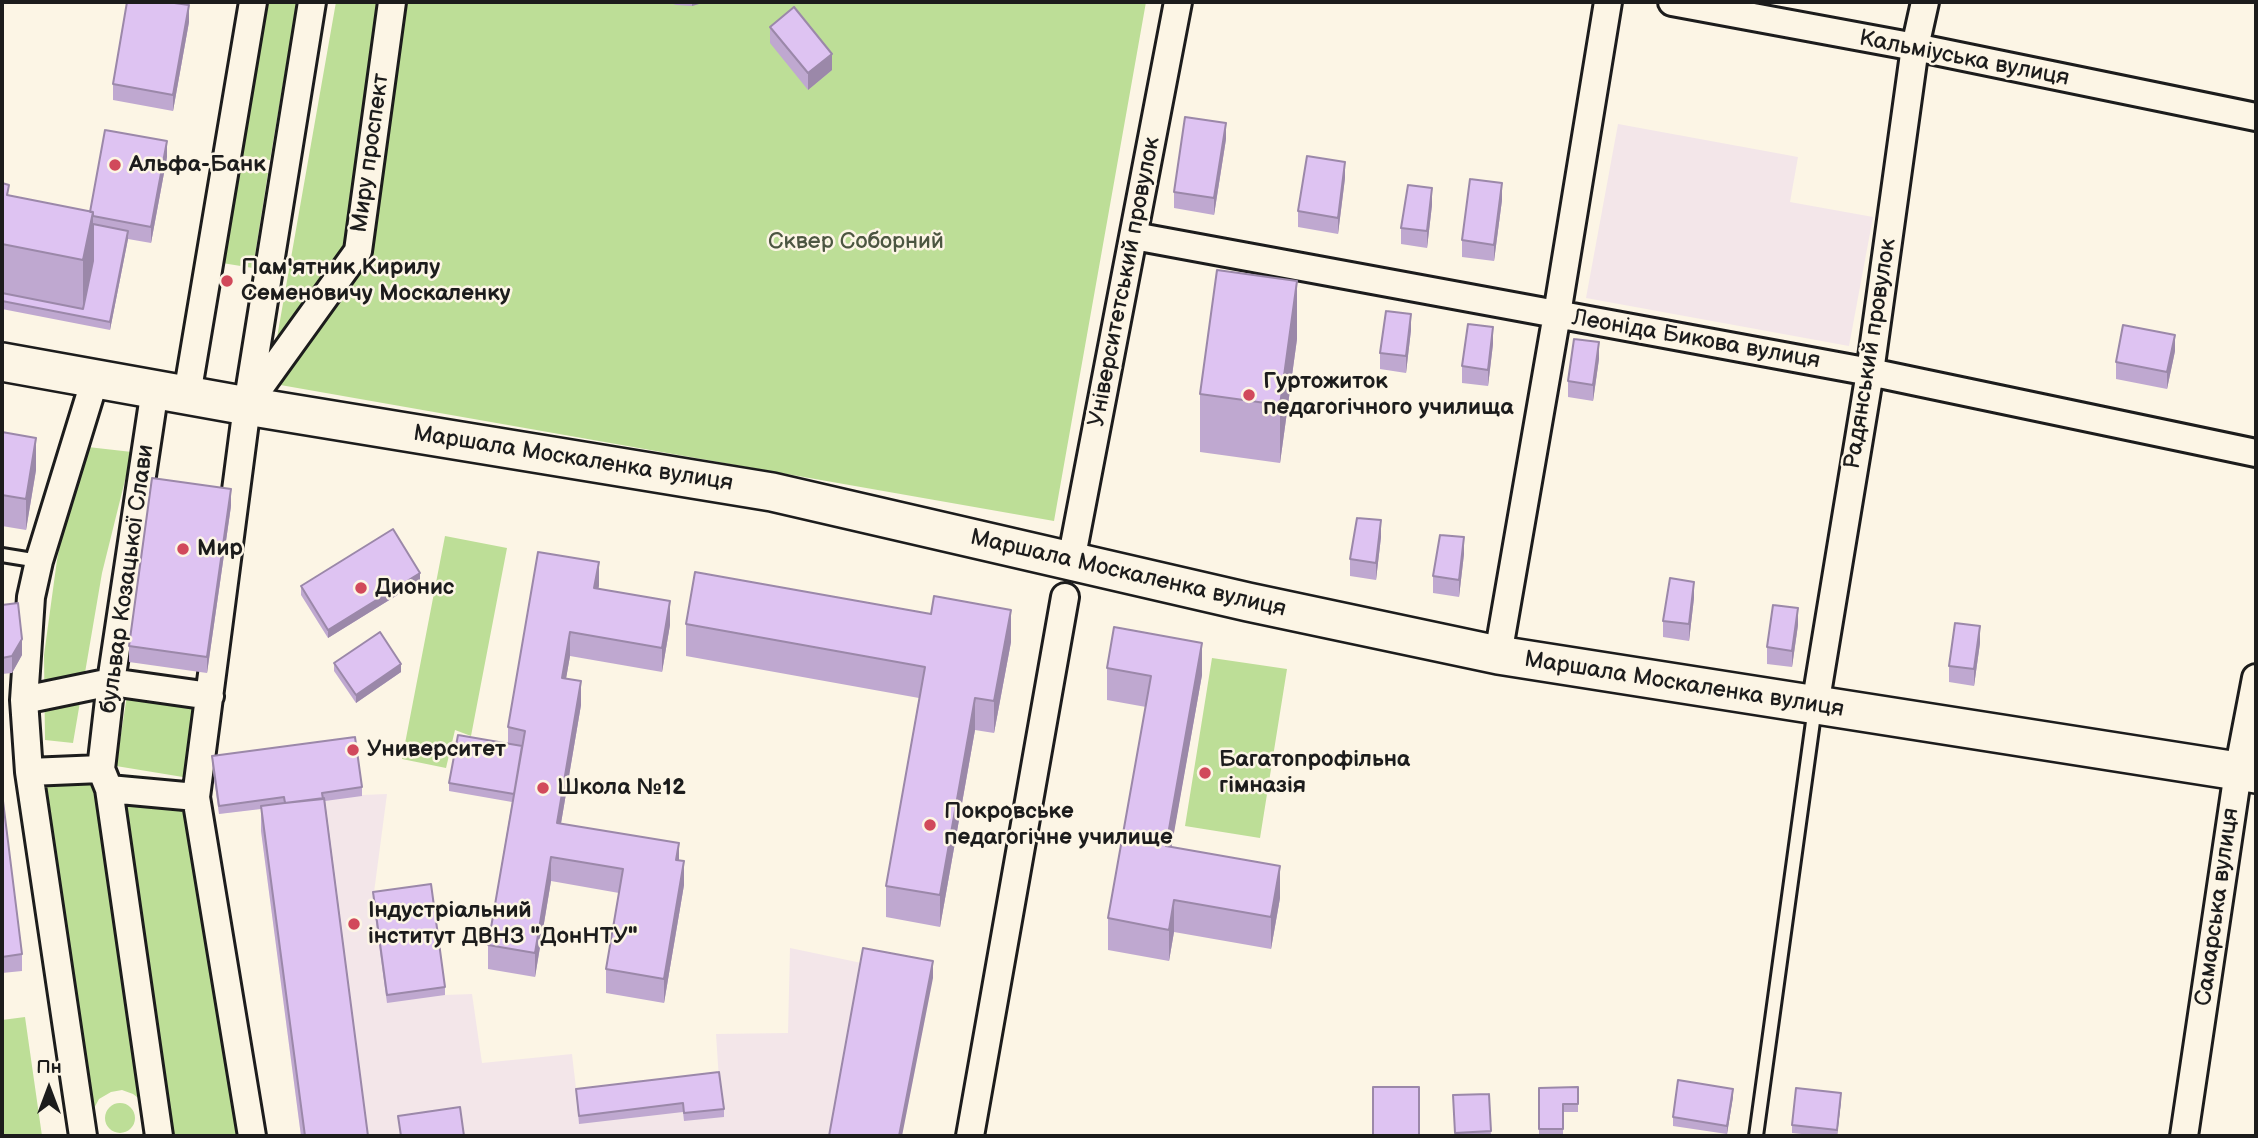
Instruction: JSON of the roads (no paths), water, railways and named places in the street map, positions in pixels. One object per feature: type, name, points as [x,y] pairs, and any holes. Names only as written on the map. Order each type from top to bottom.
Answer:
[{"type":"street","points":[[171,392],[253,2]]},
{"type":"street","points":[[252,1136],[196,797],[247,406],[312,2]]},
{"type":"street","name":"Миру проспект","points":[[247,406],[358,251],[392,2]]},
{"type":"street","name":"Університетський провулок","points":[[1072,561],[1178,2]]},
{"type":"street","points":[[1498,655],[1608,2]]},
{"type":"street","name":"Кальміуська вулиця","points":[[1672,2],[1915,47],[2256,117]]},
{"type":"street","name":"Радянський провулок","points":[[1815,706],[1870,372],[1915,47],[1925,2]]},
{"type":"street","name":"Леоніда Бикова вулиця","points":[[1134,236],[1870,372],[2256,453]]},
{"type":"street","name":"Маршала Москаленка вулиця","points":[[2,362],[247,406],[772,492],[1248,602],[1498,655],[2247,773]]},
{"type":"street","points":[[82,1136],[29,772],[24,700],[31,597],[38,561],[95,379]]},
{"type":"street","name":"бульвар Козацької Слави","points":[[159,1136],[105,779],[111,682],[171,392]]},
{"type":"street","points":[[970,1136],[1065,597]]},
{"type":"street","name":"Самарська вулиця","points":[[2184,1136],[2247,773],[2256,678]]},
{"type":"street","points":[[24,700],[111,682],[210,696]]},
{"type":"street","points":[[29,772],[105,779],[196,797]]},
{"type":"lane","points":[[2,555],[38,561]]},
{"type":"lane","points":[[1756,1136],[1815,706]]},
{"type":"place","name":"Альфа-Банк","points":[[115,165]]},
{"type":"place","name":"Пам'ятник Кирилу Семеновичу Москаленку","points":[[227,281]]},
{"type":"place","name":"Гуртожиток педагогічного училища","points":[[1249,395]]},
{"type":"place","name":"Мир","points":[[183,549]]},
{"type":"place","name":"Дионис","points":[[361,588]]},
{"type":"place","name":"Университет","points":[[353,750]]},
{"type":"place","name":"Багатопрофільна гімназія","points":[[1205,773]]},
{"type":"place","name":"Школа №12","points":[[543,788]]},
{"type":"place","name":"Покровське педагогічне училище","points":[[930,825]]},
{"type":"place","name":"Індустріальний інститут ДВНЗ \"ДонНТУ\"","points":[[354,924]]},
{"type":"park label","name":"Сквер Соборний","points":[[856,242]]}]
